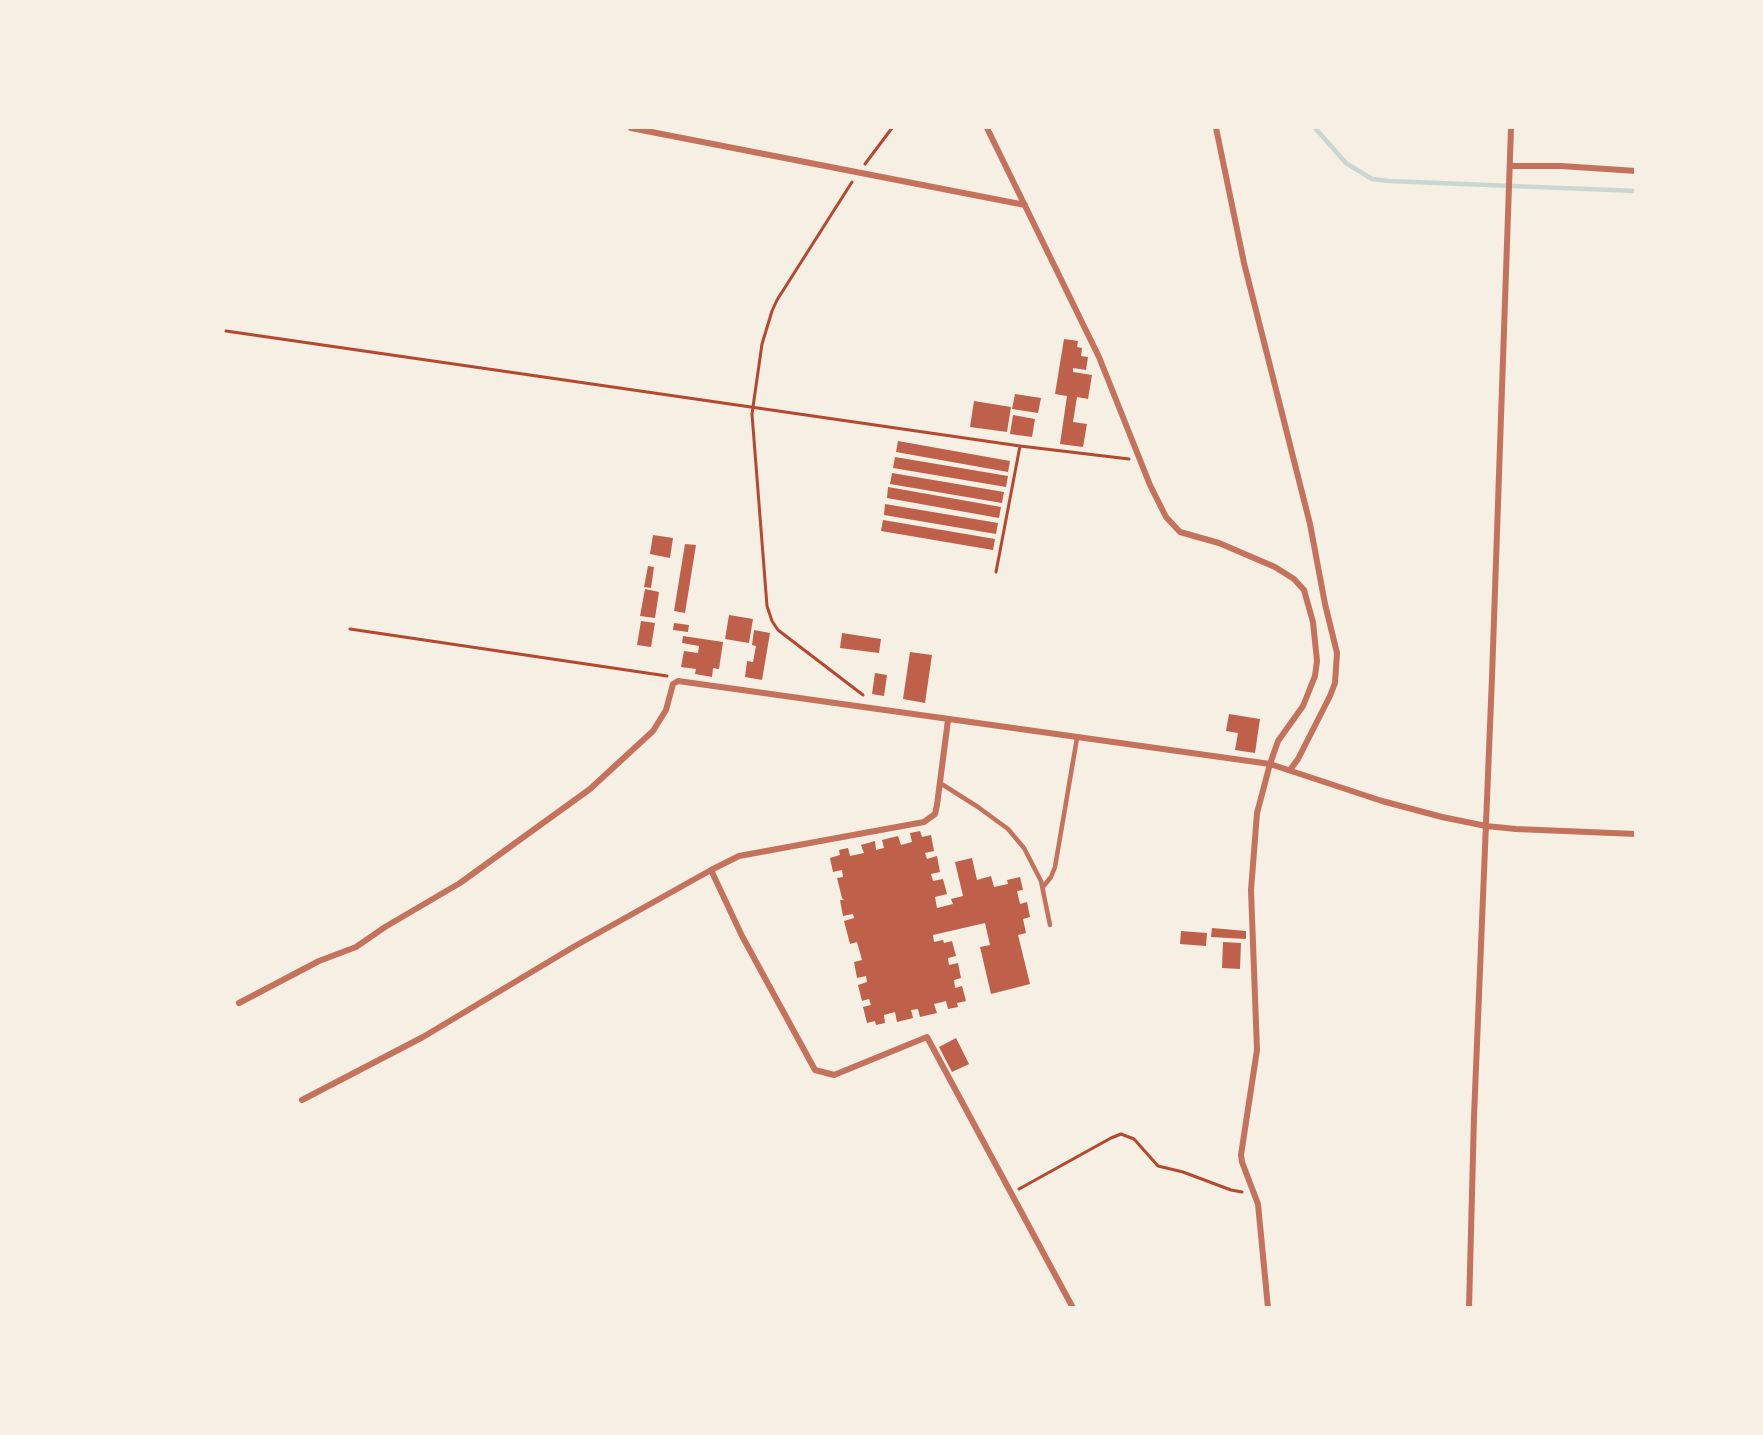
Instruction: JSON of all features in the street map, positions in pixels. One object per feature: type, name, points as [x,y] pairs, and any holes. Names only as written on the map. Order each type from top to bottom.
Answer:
[{"type":"street","points":[[631,128],[1025,205]]},
{"type":"street","points":[[987,128],[1099,357],[1166,517],[1180,532],[1219,543],[1275,567],[1294,579],[1304,590],[1316,642],[1315,676],[1303,706],[1278,741],[1270,764],[1257,813],[1251,890],[1257,1050],[1241,1155],[1258,1204],[1268,1308]]},
{"type":"street","points":[[1216,128],[1244,263],[1310,524],[1337,652],[1335,683],[1330,696],[1298,759],[1290,770]]},
{"type":"street","points":[[1469,1308],[1511,128]]},
{"type":"street","points":[[1510,166],[1561,166],[1635,171]]},
{"type":"street","points":[[239,1003],[319,961],[356,946],[460,883],[590,789],[653,731],[666,710],[671,686],[675,682],[1270,764],[1382,801],[1486,826],[1635,834]]},
{"type":"street","points":[[302,1100],[423,1037],[575,946],[711,870],[750,853],[924,822],[935,814],[948,720]]},
{"type":"street","points":[[711,870],[742,936],[814,1070],[834,1075],[927,1038],[1073,1308]]},
{"type":"lane","points":[[1043,887],[1055,867],[1077,738]]},
{"type":"lane","points":[[940,783],[1008,829],[1024,848],[1043,887],[1050,925]]},
{"type":"path","points":[[873,709],[862,694],[778,630],[766,606],[756,486],[753,406],[762,344],[767,323],[777,300],[858,174],[892,128]]},
{"type":"path","points":[[226,331],[1020,446],[1140,459]]},
{"type":"path","points":[[996,572],[1020,446]]},
{"type":"path","points":[[350,629],[660,674],[672,678],[675,682]]},
{"type":"path","points":[[1011,1194],[1121,1134],[1134,1139],[1154,1163],[1163,1168],[1183,1172],[1235,1192],[1252,1189]]},
{"type":"building","points":[[1064,339],[1078,341],[1077,347],[1082,348],[1081,356],[1088,357],[1086,370],[1073,368],[1073,372],[1092,375],[1088,399],[1077,397],[1073,422],[1087,424],[1083,447],[1060,444],[1067,396],[1055,394]]},
{"type":"building","points":[[1015,394],[1041,398],[1038,413],[1012,409]]},
{"type":"building","points":[[974,401],[1011,407],[1007,432],[970,427]]},
{"type":"building","points":[[1013,415],[1035,419],[1032,437],[1010,434]]},
{"type":"building","points":[[898,441],[1010,461],[1008,472],[896,452]]},
{"type":"building","points":[[895,457],[1008,476],[1006,487],[893,468]]},
{"type":"building","points":[[892,473],[1004,492],[1002,503],[890,484]]},
{"type":"building","points":[[888,487],[1001,507],[999,518],[887,498]]},
{"type":"building","points":[[885,504],[998,523],[996,534],[884,515]]},
{"type":"building","points":[[883,520],[995,539],[993,550],[881,531]]},
{"type":"building","points":[[653,535],[673,538],[670,558],[650,554]]},
{"type":"building","points":[[685,544],[696,545],[685,613],[674,611]]},
{"type":"building","points":[[648,566],[654,567],[651,588],[644,587]]},
{"type":"building","points":[[645,589],[659,592],[655,618],[640,616]]},
{"type":"building","points":[[729,615],[753,619],[749,643],[725,639]]},
{"type":"building","points":[[641,621],[655,623],[651,647],[637,645]]},
{"type":"building","points":[[674,623],[689,625],[688,632],[673,630]]},
{"type":"building","points":[[754,630],[770,633],[762,680],[745,677],[747,661],[753,662],[756,646],[752,645]]},
{"type":"building","points":[[842,633],[881,639],[879,653],[840,648]]},
{"type":"building","points":[[683,636],[723,642],[719,669],[713,668],[712,677],[695,674],[696,669],[681,667],[684,651],[698,653],[699,646],[682,643]]},
{"type":"building","points":[[910,652],[932,655],[925,703],[903,699]]},
{"type":"building","points":[[875,673],[887,675],[884,696],[872,694]]},
{"type":"building","points":[[1229,714],[1260,719],[1255,753],[1235,750],[1238,733],[1226,731]]},
{"type":"building","points":[[920,831],[922,837],[931,835],[934,851],[925,853],[927,859],[937,856],[940,872],[931,874],[933,881],[943,879],[947,894],[935,897],[937,908],[953,904],[951,899],[963,896],[955,862],[972,858],[977,880],[991,876],[994,887],[1008,884],[1007,880],[1020,877],[1023,890],[1017,891],[1020,904],[1027,902],[1030,917],[1023,919],[1026,933],[1018,935],[1030,984],[991,994],[980,947],[990,945],[985,923],[933,935],[934,942],[952,941],[956,956],[948,958],[949,965],[958,963],[961,978],[954,980],[955,988],[962,986],[966,1001],[957,1003],[958,1007],[948,1009],[946,1001],[934,1004],[937,1013],[920,1017],[918,1009],[911,1010],[913,1018],[897,1022],[895,1012],[884,1015],[885,1023],[876,1025],[875,1021],[867,1023],[863,1007],[871,1005],[869,999],[862,1001],[858,985],[867,982],[866,976],[857,978],[854,962],[862,960],[857,942],[850,944],[844,921],[854,918],[853,914],[843,916],[840,900],[844,900],[837,878],[843,877],[842,870],[833,872],[830,858],[840,855],[839,850],[848,848],[850,856],[864,853],[861,845],[875,841],[876,850],[884,848],[882,840],[898,836],[901,845],[912,842],[910,833]]},
{"type":"building","points":[[1212,928],[1246,931],[1246,939],[1211,937]]},
{"type":"building","points":[[1181,931],[1207,933],[1206,946],[1180,944]]},
{"type":"building","points":[[1223,942],[1241,943],[1240,969],[1222,968]]},
{"type":"building","points":[[956,1038],[969,1064],[952,1072],[939,1047]]},
{"type":"waterway","points":[[1315,128],[1346,163],[1372,179],[1636,191]]}]
